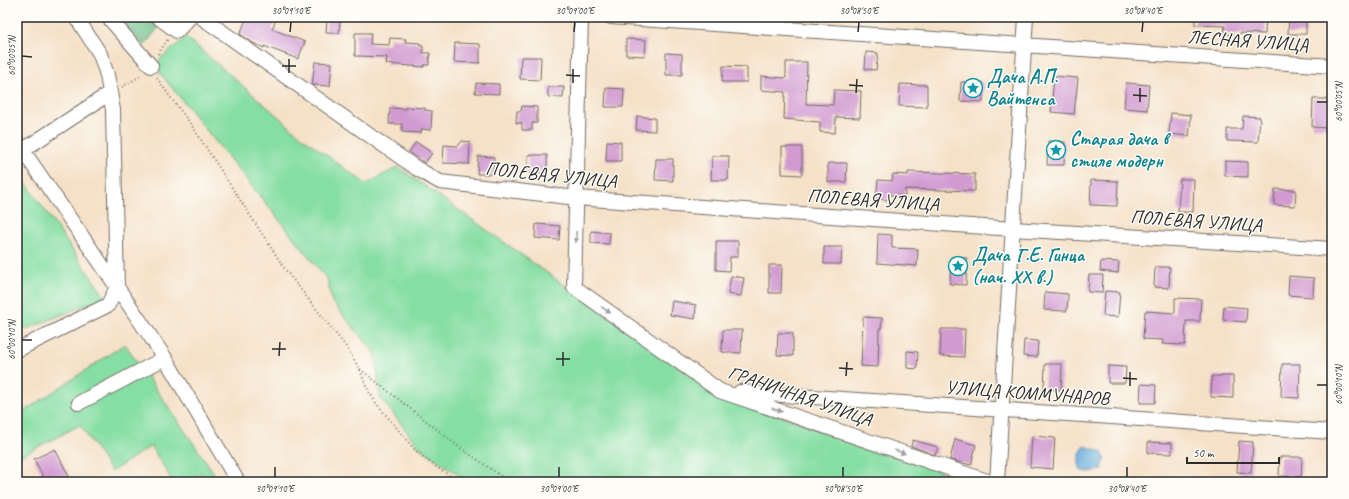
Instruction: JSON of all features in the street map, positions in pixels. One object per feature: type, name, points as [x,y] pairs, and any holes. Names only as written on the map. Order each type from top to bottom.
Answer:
[{"type":"street","points":[[17,350],[108,305],[117,287],[113,110],[107,75],[100,54],[76,17]]},
{"type":"street","points":[[108,17],[150,66]]},
{"type":"street","points":[[158,17],[177,31],[190,17]]},
{"type":"street","name":"ПОЛЕВАЯ УЛИЦА","points":[[201,17],[416,168],[440,182],[577,198],[1013,229],[1332,249]]},
{"type":"street","points":[[577,198],[581,17]]},
{"type":"street","name":"ЛЕСНАЯ УЛИЦА","points":[[611,17],[1332,66]]},
{"type":"street","points":[[997,482],[1026,17]]},
{"type":"street","points":[[110,93],[20,146],[165,358],[238,482]]},
{"type":"street","name":"ГРАНИЧНАЯ УЛИЦА","points":[[577,198],[574,287],[720,391],[990,482]]},
{"type":"street","points":[[79,403],[165,358]]},
{"type":"street","name":"УЛИЦА КОММУНАРОВ","points":[[720,391],[1332,432]]},
{"type":"path","points":[[150,66],[168,94],[190,123],[287,272],[339,336],[354,358],[369,392],[376,402],[415,450],[433,465],[460,482]]},
{"type":"path","points":[[359,368],[458,446],[505,479]]},
{"type":"green space","points":[[117,17],[167,17],[144,46]]},
{"type":"green space","points":[[971,17],[1010,17],[1009,21],[971,19]]},
{"type":"green space","points":[[186,37],[302,137],[366,184],[398,167],[719,395],[971,482],[469,482],[419,447],[380,397],[375,353],[332,302],[327,279],[160,73],[159,60]]},
{"type":"green space","points":[[17,170],[105,297],[17,333]]},
{"type":"green space","points":[[125,344],[220,482],[207,482],[201,473],[186,482],[173,482],[151,446],[111,472],[80,425],[17,458],[17,416]]},
{"type":"water","points":[[1085,446],[1102,452],[1105,459],[1102,470],[1089,472],[1081,471],[1079,457]]},
{"type":"building","points":[[247,17],[277,17],[272,29],[305,42],[298,59],[264,46],[264,48],[253,43],[240,34]]},
{"type":"building","points":[[327,17],[340,18],[339,33],[326,33]]},
{"type":"building","points":[[1195,17],[1266,17],[1265,34],[1224,34],[1225,26],[1195,25]]},
{"type":"building","points":[[1289,17],[1306,17],[1306,34],[1288,34]]},
{"type":"building","points":[[355,33],[371,33],[370,44],[389,45],[390,38],[406,39],[405,42],[420,43],[420,46],[423,46],[423,53],[430,53],[429,65],[424,65],[424,67],[386,64],[387,57],[355,56]]},
{"type":"building","points":[[626,39],[646,40],[645,56],[626,55]]},
{"type":"building","points":[[455,43],[480,44],[480,63],[454,62]]},
{"type":"building","points":[[866,52],[878,53],[876,70],[865,69]]},
{"type":"building","points":[[666,53],[682,54],[682,75],[666,75]]},
{"type":"building","points":[[521,57],[541,57],[540,80],[520,79]]},
{"type":"building","points":[[315,62],[332,63],[330,86],[312,85]]},
{"type":"building","points":[[786,62],[807,62],[806,104],[833,105],[834,90],[861,91],[860,118],[836,117],[835,133],[820,132],[820,122],[784,119],[785,92],[761,90],[761,76],[786,78]]},
{"type":"building","points":[[723,66],[747,67],[747,82],[722,82]]},
{"type":"building","points":[[1054,76],[1078,78],[1074,114],[1051,112]]},
{"type":"building","points":[[961,82],[983,82],[983,102],[960,101]]},
{"type":"building","points":[[476,83],[499,84],[499,94],[475,93]]},
{"type":"building","points":[[1126,83],[1149,85],[1147,110],[1124,108]]},
{"type":"building","points":[[900,84],[927,85],[927,107],[899,106]]},
{"type":"building","points":[[548,87],[564,87],[563,98],[548,97]]},
{"type":"building","points":[[606,88],[624,89],[623,107],[605,107]]},
{"type":"building","points":[[1313,99],[1329,99],[1328,128],[1312,127]]},
{"type":"building","points":[[522,106],[537,107],[537,123],[532,123],[532,130],[522,130],[522,123],[516,123],[517,111],[521,111]]},
{"type":"building","points":[[406,107],[425,108],[425,110],[432,111],[431,130],[422,129],[421,133],[402,132],[402,124],[389,124],[390,108],[406,109]]},
{"type":"building","points":[[1171,113],[1191,115],[1189,136],[1169,134]]},
{"type":"building","points":[[637,116],[655,118],[655,131],[636,130]]},
{"type":"building","points":[[1243,116],[1260,117],[1258,142],[1227,141],[1227,129],[1242,129]]},
{"type":"building","points":[[462,141],[470,142],[469,164],[443,163],[444,145],[458,146]]},
{"type":"building","points":[[607,141],[621,142],[621,161],[606,161]]},
{"type":"building","points":[[1048,141],[1065,142],[1064,165],[1047,165]]},
{"type":"building","points":[[416,142],[432,153],[425,163],[409,152]]},
{"type":"building","points":[[782,147],[802,147],[802,175],[782,174]]},
{"type":"building","points":[[528,155],[547,155],[547,173],[528,173]]},
{"type":"building","points":[[478,156],[494,157],[493,174],[477,174]]},
{"type":"building","points":[[712,156],[729,156],[728,180],[711,180]]},
{"type":"building","points":[[656,159],[673,159],[673,181],[655,180]]},
{"type":"building","points":[[1225,161],[1248,162],[1248,177],[1225,176]]},
{"type":"building","points":[[828,163],[847,163],[846,182],[828,182]]},
{"type":"building","points":[[908,172],[975,174],[975,191],[905,189],[905,196],[889,195],[888,200],[876,199],[878,180],[892,181],[893,174],[908,175]]},
{"type":"building","points":[[1180,179],[1194,179],[1193,212],[1178,212]]},
{"type":"building","points":[[1091,180],[1118,181],[1117,206],[1090,205]]},
{"type":"building","points":[[1275,189],[1296,190],[1295,206],[1274,205]]},
{"type":"building","points":[[536,224],[560,226],[559,240],[535,238]]},
{"type":"building","points":[[591,231],[610,233],[609,244],[591,243]]},
{"type":"building","points":[[878,234],[892,235],[892,248],[918,249],[917,266],[877,263]]},
{"type":"building","points":[[716,241],[738,241],[738,257],[730,257],[729,271],[716,270]]},
{"type":"building","points":[[824,247],[842,247],[841,264],[824,264]]},
{"type":"building","points":[[951,257],[967,258],[966,285],[950,284]]},
{"type":"building","points":[[1101,261],[1119,262],[1118,273],[1100,271]]},
{"type":"building","points":[[769,265],[782,265],[781,293],[769,293]]},
{"type":"building","points":[[1155,267],[1170,267],[1169,288],[1154,287]]},
{"type":"building","points":[[1089,275],[1103,275],[1102,293],[1088,292]]},
{"type":"building","points":[[731,276],[744,278],[741,296],[728,294]]},
{"type":"building","points":[[1289,276],[1314,278],[1313,297],[1288,295]]},
{"type":"building","points":[[1105,291],[1120,292],[1118,317],[1103,316]]},
{"type":"building","points":[[1045,292],[1068,294],[1067,311],[1044,310]]},
{"type":"building","points":[[1175,298],[1201,299],[1200,321],[1186,321],[1185,345],[1162,344],[1163,340],[1143,339],[1145,311],[1175,313]]},
{"type":"building","points":[[672,301],[696,305],[695,319],[670,315]]},
{"type":"building","points":[[1224,306],[1247,308],[1246,322],[1223,320]]},
{"type":"building","points":[[863,317],[882,318],[881,329],[879,329],[878,367],[861,366]]},
{"type":"building","points":[[941,329],[965,329],[964,357],[940,356]]},
{"type":"building","points":[[723,330],[742,330],[741,353],[722,352]]},
{"type":"building","points":[[778,333],[793,333],[793,356],[777,355]]},
{"type":"building","points":[[1024,340],[1038,341],[1037,357],[1023,356]]},
{"type":"building","points":[[907,351],[918,352],[917,369],[907,368]]},
{"type":"building","points":[[1045,364],[1062,364],[1061,390],[1044,389]]},
{"type":"building","points":[[1282,364],[1300,364],[1299,398],[1281,397]]},
{"type":"building","points":[[1108,366],[1126,367],[1125,383],[1108,383]]},
{"type":"building","points":[[1212,376],[1233,376],[1233,398],[1211,397]]},
{"type":"building","points":[[1141,384],[1156,385],[1155,403],[1140,403]]},
{"type":"building","points":[[1032,436],[1055,438],[1053,469],[1030,467]]},
{"type":"building","points":[[955,439],[976,445],[971,465],[950,460]]},
{"type":"building","points":[[913,440],[938,447],[935,455],[911,446]]},
{"type":"building","points":[[1239,441],[1253,442],[1251,473],[1237,472]]},
{"type":"building","points":[[1148,442],[1172,443],[1172,454],[1148,453]]},
{"type":"building","points":[[55,449],[72,482],[46,482],[34,459]]},
{"type":"building","points":[[1280,457],[1302,457],[1301,477],[1279,476]]},
{"type":"place","name":"Дача А.П. Вайтенса","points":[[973,88]]},
{"type":"place","name":"Старая дача в стиле модерн","points":[[1056,150]]},
{"type":"place","name":"Дача Г.Е. Гинца (нач. XX в.)","points":[[958,266]]}]
